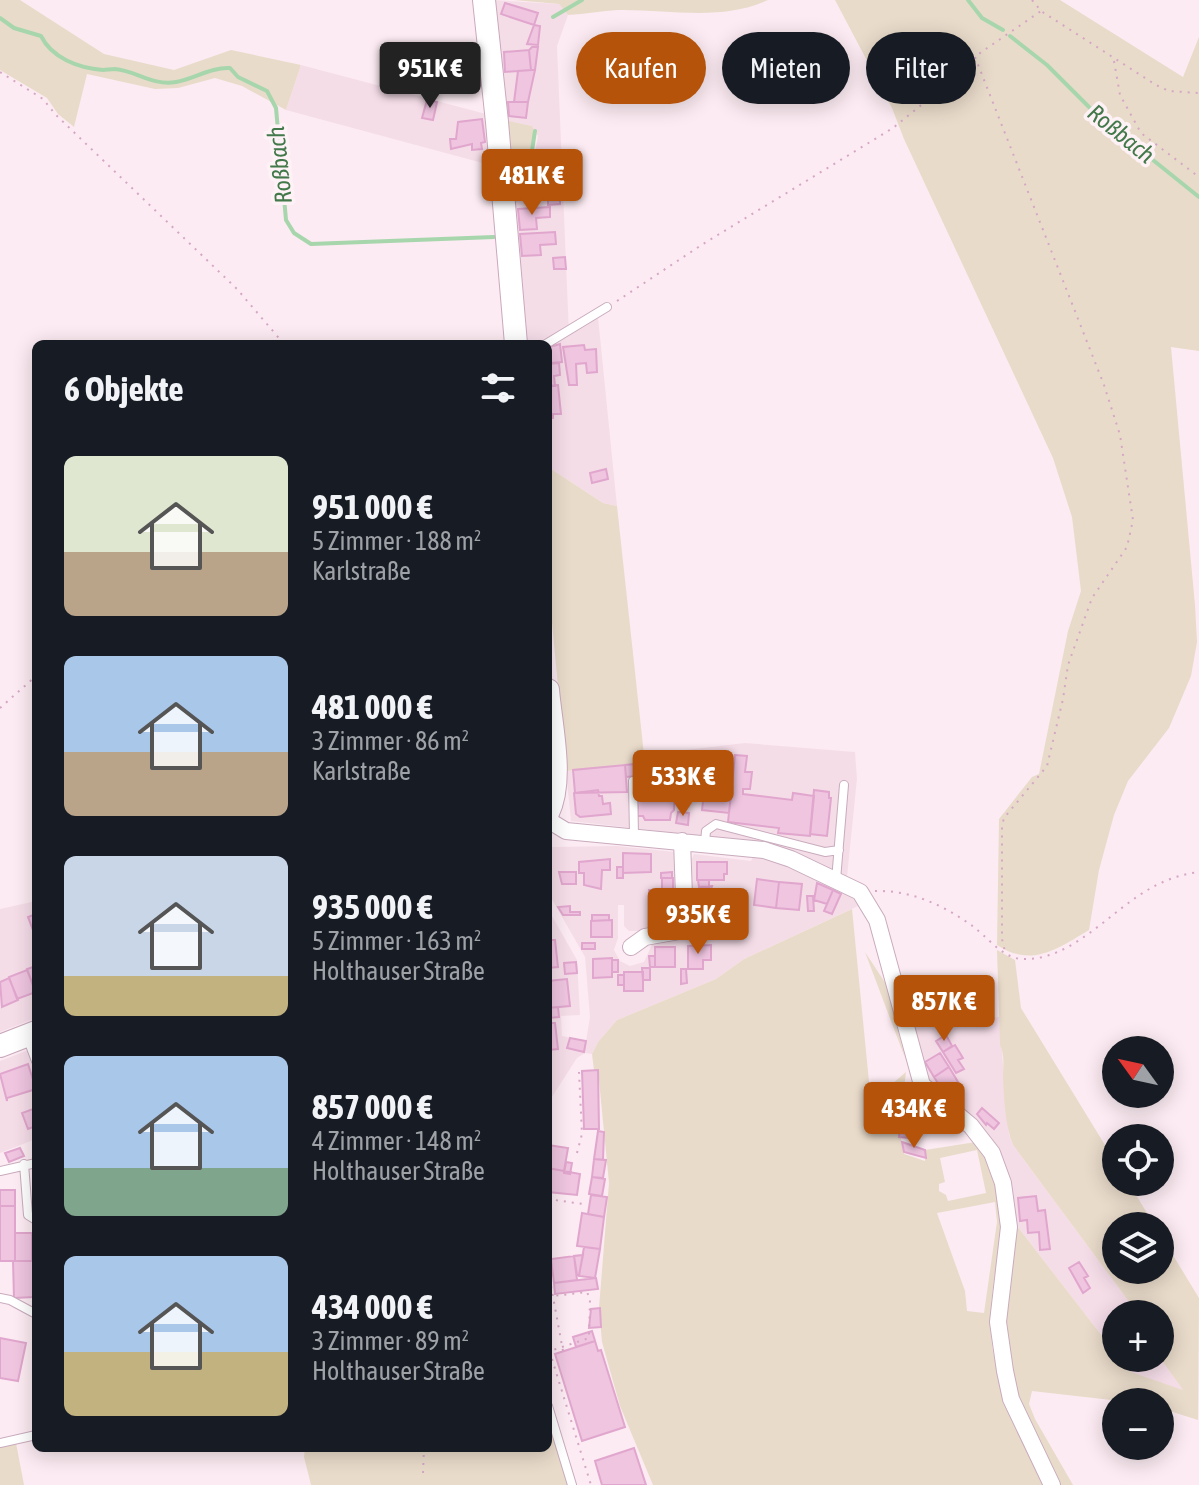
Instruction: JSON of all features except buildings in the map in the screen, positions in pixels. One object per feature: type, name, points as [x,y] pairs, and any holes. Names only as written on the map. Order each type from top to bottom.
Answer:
[{"type":"main road","points":[[484,0],[516,340]]},
{"type":"main road","points":[[552,734],[556,777],[552,802]]},
{"type":"main road","points":[[0,1046],[31,1034]]},
{"type":"street","points":[[552,822],[566,831],[764,850],[782,843],[836,880],[860,892],[877,920],[922,1085],[981,1136],[992,1153],[1003,1183],[1009,1227],[999,1305],[1000,1345],[1011,1399],[1052,1485]]},
{"type":"street","points":[[631,947],[645,937],[679,931],[685,923],[682,841]]},
{"type":"lane","points":[[552,340],[607,307]]},
{"type":"lane","points":[[634,836],[633,781],[670,781]]},
{"type":"lane","points":[[836,880],[844,785]]},
{"type":"lane","points":[[782,843],[825,852],[839,850]]},
{"type":"lane","points":[[0,1171],[32,1163]]},
{"type":"lane","points":[[24,1164],[28,1215],[32,1218]]},
{"type":"lane","points":[[0,1298],[32,1313]]},
{"type":"lane","points":[[552,1419],[572,1485]]},
{"type":"lane","points":[[0,1443],[32,1436]]},
{"type":"path","points":[[1032,0],[1041,11],[1169,91],[1199,93]]},
{"type":"path","points":[[976,56],[1041,11]]},
{"type":"path","points":[[1113,58],[1120,95],[1141,133],[1199,177]]},
{"type":"path","points":[[976,60],[1104,385],[1120,435],[1133,520],[1127,547],[1092,598],[1068,665],[1047,766],[1009,811],[1002,826],[1002,939],[1005,952]]},
{"type":"path","points":[[0,72],[43,99],[226,279],[280,340]]},
{"type":"path","points":[[607,307],[893,128],[921,104]]},
{"type":"path","points":[[0,708],[32,680]]},
{"type":"path","points":[[860,892],[894,890],[924,899],[973,926],[994,946],[1015,958],[1024,959],[1046,956],[1075,942],[1153,887],[1199,872]]},
{"type":"path","points":[[577,1153],[582,1134],[579,1072]]},
{"type":"path","points":[[552,1200],[583,1204]]},
{"type":"path","points":[[552,1281],[563,1349]]},
{"type":"path","points":[[552,1351],[589,1338],[590,1299],[587,1292],[553,1296]]},
{"type":"path","points":[[552,1364],[591,1485]]},
{"type":"path","points":[[423,1473],[424,1452]]},
{"type":"shaded area","points":[[0,0],[20,0],[104,54],[174,70],[231,50],[301,65],[286,110],[242,86],[215,78],[178,88],[155,89],[87,74],[74,127],[58,114],[47,98],[0,70]]},
{"type":"shaded area","points":[[493,0],[559,4],[568,15],[557,46],[569,334],[598,317],[617,506],[603,503],[552,470],[552,340],[526,340],[512,202],[518,201],[522,180],[532,171],[538,136],[531,126],[504,120]]},
{"type":"shaded area","points":[[514,0],[768,0],[750,7],[713,13],[618,10],[568,15],[559,4]]},
{"type":"shaded area","points":[[835,0],[1060,0],[1183,77],[1199,37],[1199,351],[1171,347],[1197,642],[1191,676],[1169,728],[1128,781],[1114,815],[1099,870],[1089,930],[1044,953],[1022,955],[997,945],[999,819],[1032,777],[1039,774],[1068,631],[1081,591],[1072,517],[1053,458],[890,104],[976,104],[976,32],[866,32],[866,59]]},
{"type":"shaded area","points":[[301,65],[486,114],[490,165],[286,110]]},
{"type":"shaded area","points":[[504,120],[532,126],[534,130],[519,186],[518,202],[512,202]]},
{"type":"shaded area","points":[[552,470],[603,503],[617,506],[645,764],[566,771],[552,622]]},
{"type":"shaded area","points":[[745,743],[855,752],[857,779],[847,877],[770,844],[571,821],[566,771],[683,760],[685,750]]},
{"type":"shaded area","points":[[617,846],[675,852],[678,923],[656,931],[629,931],[624,926],[624,905],[618,905],[618,938],[614,950],[620,961],[630,966],[644,962],[653,942],[689,935],[689,865],[694,854],[751,861],[753,857],[766,858],[852,897],[858,906],[744,959],[716,979],[617,1020],[592,1054],[585,1053],[577,1058],[552,1097],[552,916],[577,960],[580,1015],[561,1016],[562,1036],[586,1041],[590,1017],[585,957],[552,899],[552,847]]},
{"type":"shaded area","points":[[32,902],[32,1020],[0,1032],[0,909]]},
{"type":"shaded area","points":[[852,909],[871,1102],[906,1072],[899,1129],[904,1154],[925,1161],[925,1150],[976,1142],[990,1167],[1001,1214],[991,1309],[993,1354],[1013,1412],[1047,1485],[653,1485],[620,1406],[602,1342],[599,1308],[609,1183],[598,1070],[594,1070],[592,1054],[617,1020],[716,979],[744,959]],"holes":[[[977,1150],[986,1193],[948,1201],[946,1195],[939,1191],[939,1184],[945,1182],[940,1158]],[[995,1202],[997,1222],[984,1313],[967,1311],[965,1291],[937,1213]]]},
{"type":"shaded area","points":[[997,950],[1015,960],[1021,1008],[1102,1140],[1102,1196],[1137,1196],[1146,1212],[1102,1212],[1102,1265],[1013,1145],[1004,1103]]},
{"type":"shaded area","points":[[865,952],[886,984],[905,1058]]},
{"type":"shaded area","points":[[947,999],[960,999],[968,1021],[999,1017],[1009,1134],[1013,1145],[1102,1265],[1102,1284],[1116,1284],[1128,1300],[1102,1300],[1102,1336],[1017,1226],[1013,1191],[1006,1170],[927,1078],[907,1013]]},
{"type":"shaded area","points":[[32,1049],[32,1141],[0,1153],[0,1061]]},
{"type":"shaded area","points":[[1017,1226],[1102,1336],[1102,1372],[1131,1372],[1183,1390],[1170,1372],[1174,1372],[1174,1300],[1128,1300],[1116,1284],[1174,1284],[1174,1257],[1199,1298],[1198,1420],[1174,1412],[1174,1388],[1102,1388],[1102,1399],[1032,1391],[1029,1404],[1035,1419],[1073,1485],[1057,1485],[1015,1394],[1005,1322]]},
{"type":"shaded area","points":[[1130,1372],[1170,1372],[1184,1391]]},
{"type":"shaded area","points":[[552,1429],[570,1485],[311,1485],[305,1452],[552,1452]]},
{"type":"shaded area","points":[[16,1443],[24,1485],[0,1485],[0,1447]]},
{"type":"waterway","name":"Roßbach","points":[[553,17],[582,0]]},
{"type":"waterway","name":"Roßbach","points":[[968,0],[982,18],[1003,30]]},
{"type":"waterway","name":"Roßbach","points":[[0,18],[14,28],[41,36],[59,56],[84,67],[123,70],[167,83],[230,68],[238,77],[267,91],[276,108],[286,220],[294,233],[311,244],[494,237]]},
{"type":"waterway","name":"Roßbach","points":[[1010,36],[1047,65],[1097,115],[1199,197]]},
{"type":"waterway","name":"Roßbach","points":[[517,198],[531,157],[535,131]]}]
